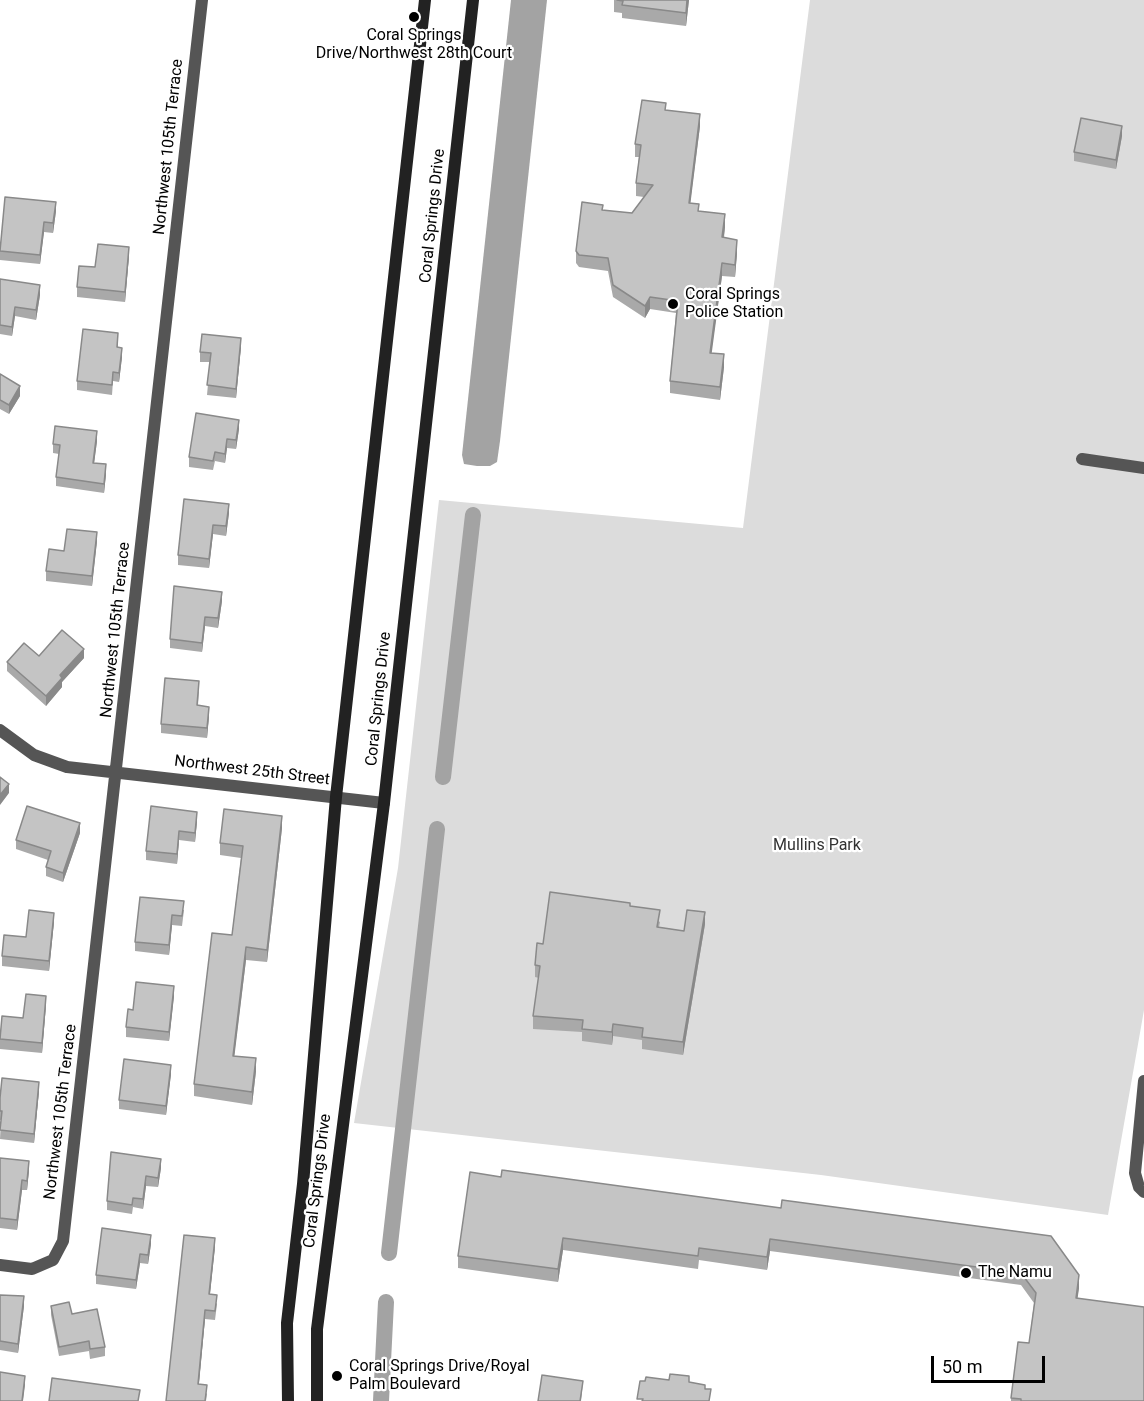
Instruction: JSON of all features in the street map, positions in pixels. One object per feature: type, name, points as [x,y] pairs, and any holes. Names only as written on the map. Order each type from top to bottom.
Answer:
[{"type":"main road","name":"Coral Springs Drive","points":[[288,1401],[287,1323],[303,1184],[336,797],[425,0]]},
{"type":"main road","name":"Coral Springs Drive","points":[[317,1401],[317,1329],[384,803],[473,0]]},
{"type":"street","name":"Northwest 105th Terrace","points":[[0,1265],[32,1269],[53,1260],[63,1241],[202,0]]},
{"type":"street","points":[[1082,459],[1144,468]]},
{"type":"street","name":"Northwest 25th Street","points":[[0,730],[34,754],[67,767],[384,803]]},
{"type":"street","points":[[1144,1081],[1135,1173],[1139,1188],[1144,1192]]},
{"type":"green space","name":"Mullins Park","points":[[810,0],[1144,0],[1144,1010],[1108,1215],[821,1175],[354,1123],[398,868],[439,500],[743,528]]},
{"type":"shaded area","points":[[511,0],[547,0],[497,462],[490,466],[477,466],[464,464],[462,455]]},
{"type":"building","points":[[617,0],[687,0],[686,13],[622,5],[623,1]]},
{"type":"building","name":"Coral Springs Police Station","points":[[642,100],[666,103],[665,110],[700,114],[689,203],[699,204],[698,211],[725,214],[722,237],[737,240],[735,265],[722,263],[710,353],[724,354],[720,387],[670,381],[678,301],[650,297],[645,306],[613,285],[608,258],[579,255],[576,251],[582,202],[603,205],[602,210],[632,213],[653,185],[636,183],[641,145],[635,144]]},
{"type":"building","points":[[1081,118],[1122,126],[1116,160],[1074,152]]},
{"type":"building","points":[[5,197],[56,202],[53,223],[44,222],[40,255],[0,251]]},
{"type":"building","points":[[98,244],[129,247],[125,292],[77,287],[79,266],[95,267]]},
{"type":"building","points":[[0,279],[40,285],[36,310],[15,307],[12,327],[0,325]]},
{"type":"building","points":[[83,329],[118,333],[117,347],[122,348],[119,373],[113,372],[112,385],[77,381]]},
{"type":"building","points":[[202,334],[241,338],[236,389],[207,385],[211,353],[200,352]]},
{"type":"building","points":[[0,374],[20,386],[9,405],[0,400]]},
{"type":"building","points":[[196,413],[239,420],[236,440],[227,439],[225,454],[215,452],[213,461],[189,457]]},
{"type":"building","points":[[55,426],[97,431],[93,463],[106,464],[104,484],[56,477],[60,445],[53,444]]},
{"type":"building","points":[[184,499],[229,504],[226,526],[213,525],[209,559],[178,555]]},
{"type":"building","points":[[67,529],[97,532],[92,576],[46,571],[49,549],[64,551]]},
{"type":"building","points":[[174,586],[222,592],[218,618],[205,617],[202,643],[170,639]]},
{"type":"building","points":[[62,630],[84,649],[60,675],[62,678],[46,696],[7,662],[24,643],[39,656]]},
{"type":"building","points":[[165,678],[199,681],[197,705],[209,707],[207,728],[161,724]]},
{"type":"building","points":[[0,777],[9,784],[0,795]]},
{"type":"building","points":[[27,806],[80,823],[63,873],[46,867],[51,851],[16,840]]},
{"type":"building","points":[[151,806],[197,812],[195,833],[179,831],[177,854],[146,851]]},
{"type":"building","points":[[224,809],[282,816],[267,950],[246,947],[233,1056],[256,1058],[252,1092],[194,1084],[212,933],[232,935],[243,846],[220,843]]},
{"type":"building","points":[[550,892],[630,903],[630,906],[660,910],[657,927],[684,931],[687,910],[705,912],[683,1042],[642,1037],[643,1028],[613,1024],[612,1032],[582,1029],[583,1020],[533,1016],[540,966],[535,965],[537,943],[543,944]]},
{"type":"building","points":[[140,897],[184,901],[182,916],[172,915],[169,945],[135,942]]},
{"type":"building","points":[[29,910],[54,913],[49,961],[2,956],[4,935],[26,937]]},
{"type":"building","points":[[136,982],[174,986],[169,1032],[126,1027],[128,1009],[133,1010]]},
{"type":"building","points":[[26,994],[46,996],[42,1043],[0,1039],[2,1016],[23,1018]]},
{"type":"building","points":[[124,1059],[171,1065],[166,1106],[119,1100]]},
{"type":"building","points":[[2,1078],[39,1082],[34,1134],[0,1130]]},
{"type":"building","points":[[111,1152],[161,1159],[158,1178],[146,1176],[143,1199],[133,1198],[132,1205],[107,1201]]},
{"type":"building","points":[[0,1158],[29,1161],[27,1181],[22,1180],[17,1220],[0,1218]]},
{"type":"building","points":[[502,1170],[781,1208],[782,1200],[1051,1236],[1079,1275],[1076,1298],[1144,1307],[1144,1401],[1021,1401],[1021,1399],[1011,1398],[1018,1342],[1029,1343],[1036,1293],[1021,1273],[770,1239],[767,1257],[699,1248],[698,1256],[563,1238],[558,1269],[458,1256],[470,1172],[501,1177]]},
{"type":"building","points":[[102,1228],[151,1235],[148,1255],[140,1254],[136,1280],[96,1275]]},
{"type":"building","points":[[184,1235],[215,1238],[209,1294],[217,1295],[215,1311],[205,1310],[198,1384],[207,1385],[205,1401],[166,1401]]},
{"type":"building","points":[[0,1295],[24,1296],[18,1344],[0,1341]]},
{"type":"building","points":[[69,1302],[72,1314],[97,1309],[105,1347],[90,1349],[89,1341],[59,1347],[51,1306]]},
{"type":"building","points":[[0,1372],[25,1376],[22,1401],[0,1401]]},
{"type":"building","points":[[670,1374],[689,1376],[689,1382],[705,1385],[705,1389],[711,1389],[709,1401],[642,1401],[643,1399],[637,1399],[640,1381],[645,1381],[646,1377],[669,1380]]},
{"type":"building","points":[[542,1375],[583,1381],[580,1401],[538,1401]]},
{"type":"building","points":[[52,1378],[140,1390],[138,1401],[49,1401]]},
{"type":"waterway","points":[[443,777],[473,515]]},
{"type":"waterway","points":[[389,1253],[437,829]]},
{"type":"waterway","points":[[381,1401],[386,1302]]},
{"type":"place","name":"Coral Springs Drive/Northwest 28th Court","points":[[414,17]]},
{"type":"place","name":"Coral Springs Police Station","points":[[673,304]]},
{"type":"place","name":"The Namu","points":[[966,1273]]},
{"type":"place","name":"Coral Springs Drive/Royal Palm Boulevard","points":[[337,1376]]}]
